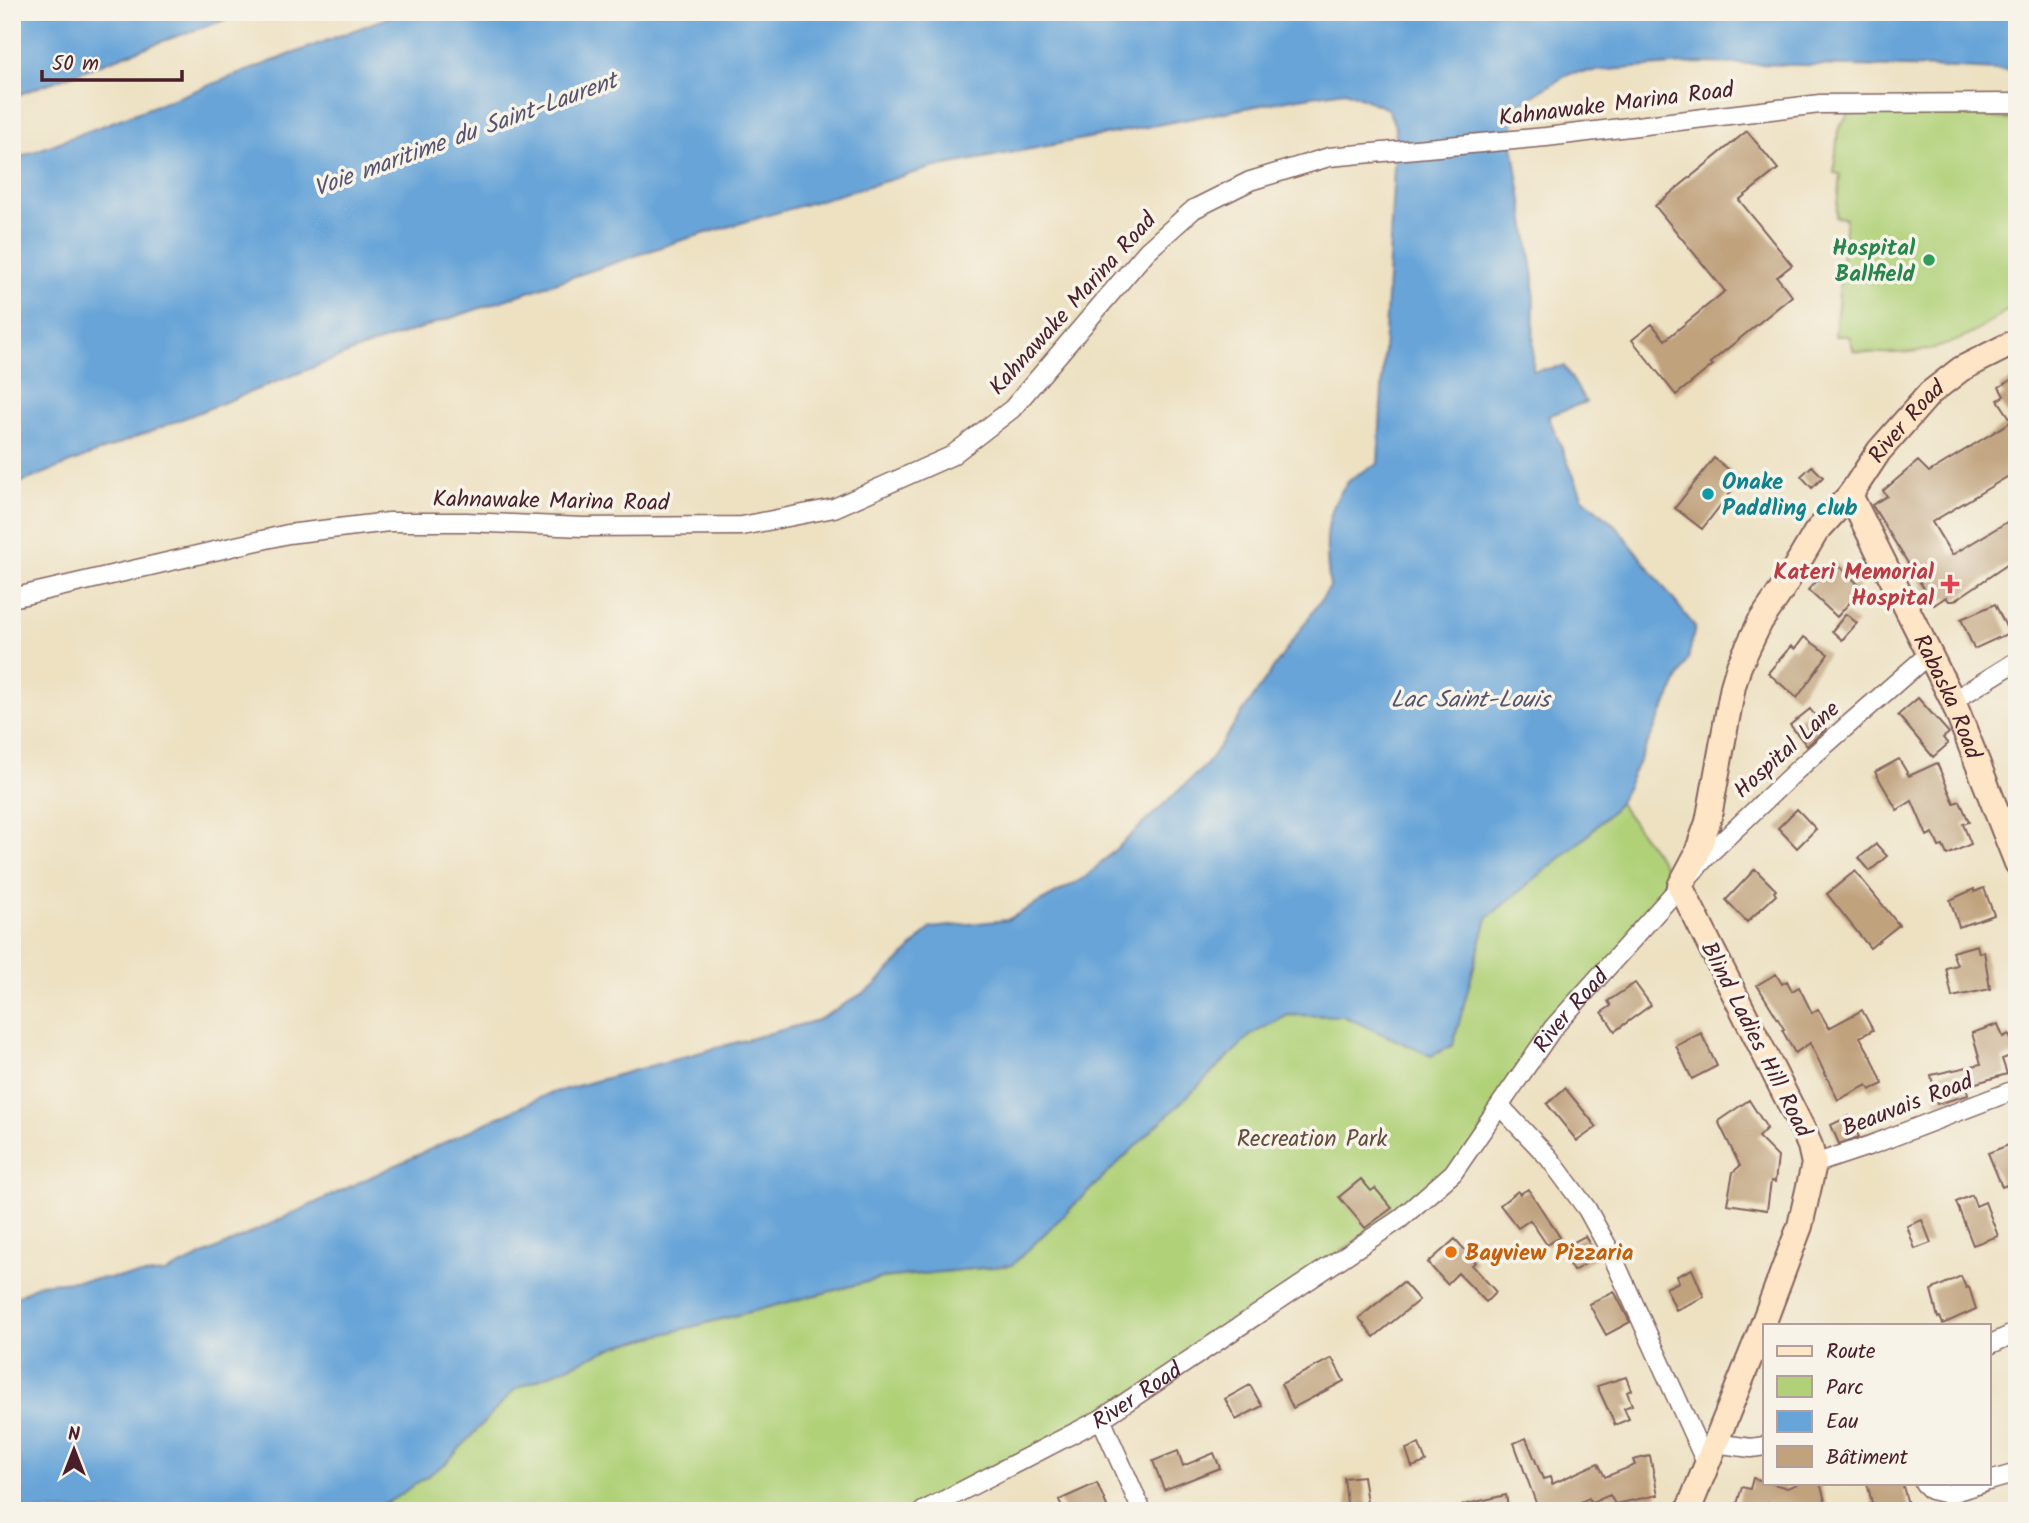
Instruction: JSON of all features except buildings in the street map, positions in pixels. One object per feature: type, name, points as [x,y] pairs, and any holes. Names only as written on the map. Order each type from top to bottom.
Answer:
[{"type":"street","name":"Kahnawake Marina Road","points":[[12,598],[288,534],[389,522],[583,527],[742,526],[834,508],[951,456],[1012,409],[1050,368],[1147,251],[1194,209],[1250,181],[1329,158],[1546,137],[1820,104],[2017,103]]},
{"type":"street","name":"River Road","points":[[923,1511],[1101,1419],[1400,1219],[1453,1173],[1553,1028],[1680,886],[1696,856],[1708,822],[1733,686],[1743,657],[1760,622],[1816,532],[1850,495],[1879,451],[1930,393],[1961,369],[2017,341]]},
{"type":"street","name":"Rabaska Road","points":[[1850,495],[1953,701],[2017,863]]},
{"type":"street","name":"Hospital Lane","points":[[1680,886],[1715,848],[1798,769],[1930,653]]},
{"type":"street","points":[[1953,701],[2017,661]]},
{"type":"street","name":"Blind Ladies Hill Road","points":[[1680,886],[1804,1132],[1814,1164],[1800,1227],[1763,1324]]},
{"type":"street","name":"Beauvais Road","points":[[1814,1164],[2017,1089]]},
{"type":"street","points":[[1500,1106],[1549,1158],[1587,1209],[1611,1251],[1711,1454],[1763,1446]]},
{"type":"street","name":"Blind Ladies Hill Road","points":[[1688,1511],[1763,1324]]},
{"type":"street","points":[[1990,1345],[2017,1332]]},
{"type":"street","points":[[1101,1419],[1142,1511]]},
{"type":"street","points":[[1990,1481],[2017,1473]]},
{"type":"street","points":[[1925,1484],[1931,1490],[1948,1494],[1980,1484]]},
{"type":"green space","name":"Hospital Ballfield","points":[[1852,108],[1875,109],[1877,113],[1965,114],[2017,122],[2017,303],[1971,334],[1914,352],[1854,351],[1849,336],[1835,336],[1846,218],[1836,217],[1840,174],[1834,173],[1838,130]]},
{"type":"green space","name":"Recreation Park","points":[[1619,803],[1680,886],[1553,1028],[1453,1173],[1101,1419],[923,1511],[369,1511],[392,1500],[445,1464],[515,1389],[617,1346],[882,1278],[1012,1265],[1252,1034],[1288,1015],[1343,1016],[1431,1056],[1453,1045],[1487,918],[1587,836]]},
{"type":"water","points":[[12,12],[248,12],[12,97]]},
{"type":"water","name":"Lac Saint-Louis","points":[[402,12],[2017,12],[2017,71],[1698,63],[1570,73],[1515,107],[1512,138],[1534,278],[1533,371],[1564,366],[1586,402],[1548,416],[1583,498],[1616,526],[1695,627],[1688,659],[1619,803],[1587,836],[1487,918],[1453,1045],[1431,1056],[1343,1016],[1288,1015],[1252,1034],[1012,1265],[882,1278],[617,1346],[515,1389],[445,1464],[392,1500],[369,1511],[12,1511],[12,1300],[39,1284],[165,1273],[548,1094],[818,1020],[873,987],[931,928],[1007,920],[1086,877],[1206,765],[1330,587],[1327,545],[1334,505],[1352,478],[1378,464],[1396,129],[1388,109],[1345,91],[931,168],[679,241],[365,347],[12,486],[12,160]]},
{"type":"place","name":"Hospital Ballfield","points":[[1929,260]]},
{"type":"place","name":"Onake Paddling club","points":[[1708,494]]},
{"type":"place","name":"Kateri Memorial Hospital","points":[[1950,584]]},
{"type":"place","name":"Bayview Pizzaria","points":[[1451,1252]]},
{"type":"water label","name":"Voie maritime du Saint-Laurent","points":[[465,134]]}]
